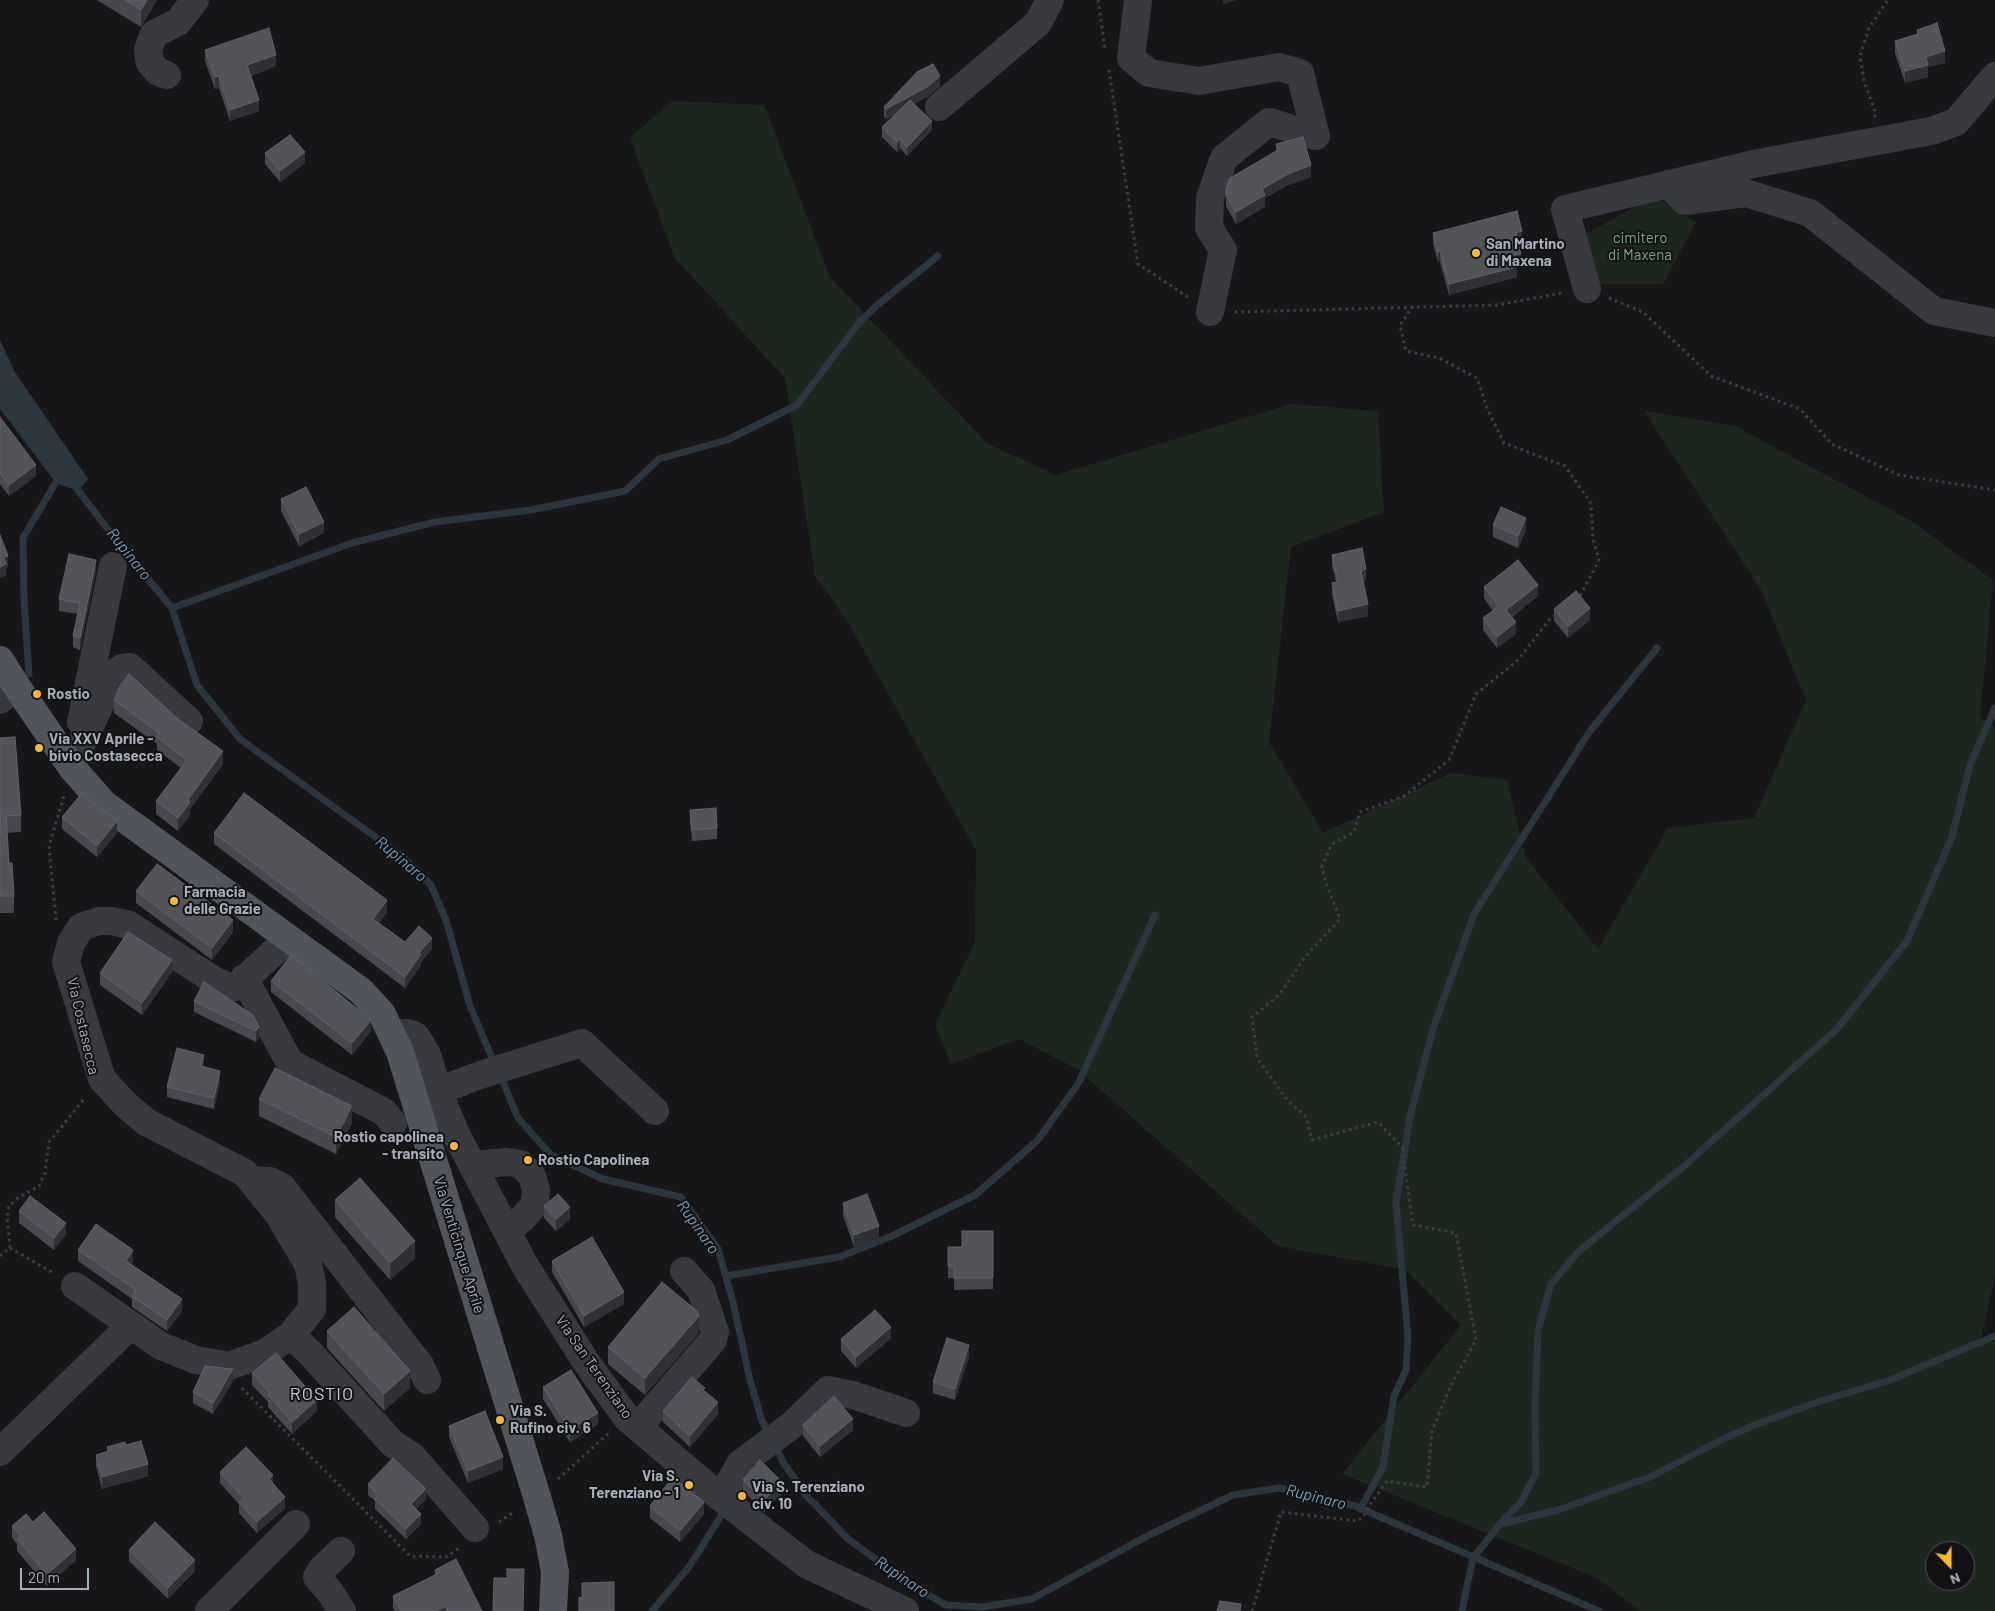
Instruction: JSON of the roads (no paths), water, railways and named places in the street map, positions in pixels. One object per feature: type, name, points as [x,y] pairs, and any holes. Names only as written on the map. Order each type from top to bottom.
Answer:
[{"type":"main road","name":"Via Venticinque Aprile","points":[[0,660],[8,694],[74,760],[104,804],[360,991],[382,1014],[400,1052],[548,1535],[555,1572],[553,1611]]},
{"type":"street","points":[[167,75],[158,72],[150,63],[148,50],[154,34],[178,22],[195,0]]},
{"type":"street","points":[[939,107],[1038,23],[1050,0]]},
{"type":"street","points":[[1138,0],[1131,58],[1149,73],[1199,81],[1279,67],[1300,73],[1316,136],[1269,122],[1224,158],[1210,198],[1209,228],[1222,250],[1210,312]]},
{"type":"street","points":[[1586,289],[1565,209],[1754,164],[1931,131],[1956,122],[1995,76]]},
{"type":"street","points":[[1668,184],[1685,201],[1746,193],[1810,213],[1869,262],[1934,311],[1995,323]]},
{"type":"street","points":[[74,760],[113,566]]},
{"type":"street","points":[[74,760],[115,673],[122,668],[130,667],[189,721]]},
{"type":"street","points":[[75,1286],[161,1346],[196,1360],[228,1366],[265,1353],[290,1335],[312,1309],[312,1284],[308,1264],[279,1215],[252,1180],[245,1173],[146,1122],[125,1104],[102,1079],[66,962],[70,943],[81,928],[99,921],[112,921],[129,925],[215,981],[236,987],[288,939]]},
{"type":"street","points":[[244,978],[290,1063],[384,1112],[393,1123]]},
{"type":"street","name":"Via San Terenziano","points":[[392,1033],[408,1032],[416,1036],[427,1055],[438,1091],[456,1134],[524,1264],[586,1362],[627,1418],[721,1498],[806,1564],[905,1611]]},
{"type":"street","points":[[438,1091],[518,1062],[582,1043],[656,1111]]},
{"type":"street","points":[[472,1165],[508,1162],[522,1164],[532,1176],[536,1190],[535,1204],[524,1218],[507,1230]]},
{"type":"street","points":[[252,1180],[270,1181],[282,1187],[420,1365],[427,1380]]},
{"type":"street","points":[[638,1427],[713,1340],[715,1332],[701,1290],[684,1272]]},
{"type":"street","points":[[0,1452],[131,1326]]},
{"type":"street","points":[[290,1335],[310,1352],[393,1444],[412,1456],[475,1528]]},
{"type":"street","points":[[721,1498],[740,1464],[792,1425],[828,1390],[853,1395],[906,1413]]},
{"type":"street","points":[[209,1611],[296,1524]]},
{"type":"street","points":[[341,1551],[317,1577],[330,1592],[342,1611]]},
{"type":"waterway","points":[[172,608],[352,543],[435,522],[531,510],[625,491],[659,459],[727,440],[797,405],[858,324],[876,306],[938,256]]},
{"type":"waterway","points":[[29,674],[24,601],[23,538],[59,477]]},
{"type":"waterway","name":"Rupinaro","points":[[74,485],[122,548],[172,608],[197,685],[240,739],[403,857],[431,885],[446,920],[470,1006],[495,1065]]},
{"type":"waterway","points":[[1360,1509],[1383,1467],[1394,1396],[1406,1370],[1408,1337],[1396,1203],[1410,1117],[1433,1029],[1474,914],[1590,731],[1657,648]]},
{"type":"waterway","points":[[1462,1611],[1473,1558],[1500,1524],[1521,1502],[1536,1473],[1535,1407],[1538,1330],[1551,1284],[1579,1251],[1683,1167],[1837,1029],[1907,941],[1952,837],[1970,765],[1995,708]]},
{"type":"waterway","points":[[726,1276],[839,1257],[892,1236],[975,1195],[1037,1141],[1078,1084],[1155,915]]},
{"type":"waterway","name":"Rupinaro","points":[[500,1074],[518,1118],[551,1155],[603,1179],[681,1197],[718,1249],[733,1302],[750,1380],[762,1421],[770,1436]]},
{"type":"waterway","points":[[1501,1524],[1558,1510],[1650,1477],[1752,1426],[1818,1402],[1890,1380],[1995,1336]]},
{"type":"waterway","name":"Rupinaro","points":[[775,1445],[783,1462],[806,1495],[848,1539],[913,1586],[946,1605],[982,1607],[1032,1599],[1147,1536],[1233,1495],[1279,1488],[1355,1506],[1599,1611]]},
{"type":"waterway","points":[[652,1611],[689,1567],[726,1508]]},
{"type":"place","name":"San Martino di Maxena","points":[[1476,253]]},
{"type":"place","name":"Rostio","points":[[37,694]]},
{"type":"place","name":"Via XXV Aprile - bivio Costasecca","points":[[39,748]]},
{"type":"place","name":"Farmacia delle Grazie","points":[[174,901]]},
{"type":"place","name":"Rostio capolinea - transito","points":[[454,1146]]},
{"type":"place","name":"Rostio Capolinea","points":[[528,1160]]},
{"type":"place","name":"Via S. Rufino civ. 6","points":[[500,1420]]},
{"type":"place","name":"Via S. Terenziano - 1","points":[[689,1485]]},
{"type":"place","name":"Via S. Terenziano civ. 10","points":[[742,1496]]},
{"type":"district","name":"ROSTIO","points":[[322,1394]]},
{"type":"park label","name":"cimitero di Maxena","points":[[1640,246]]}]
